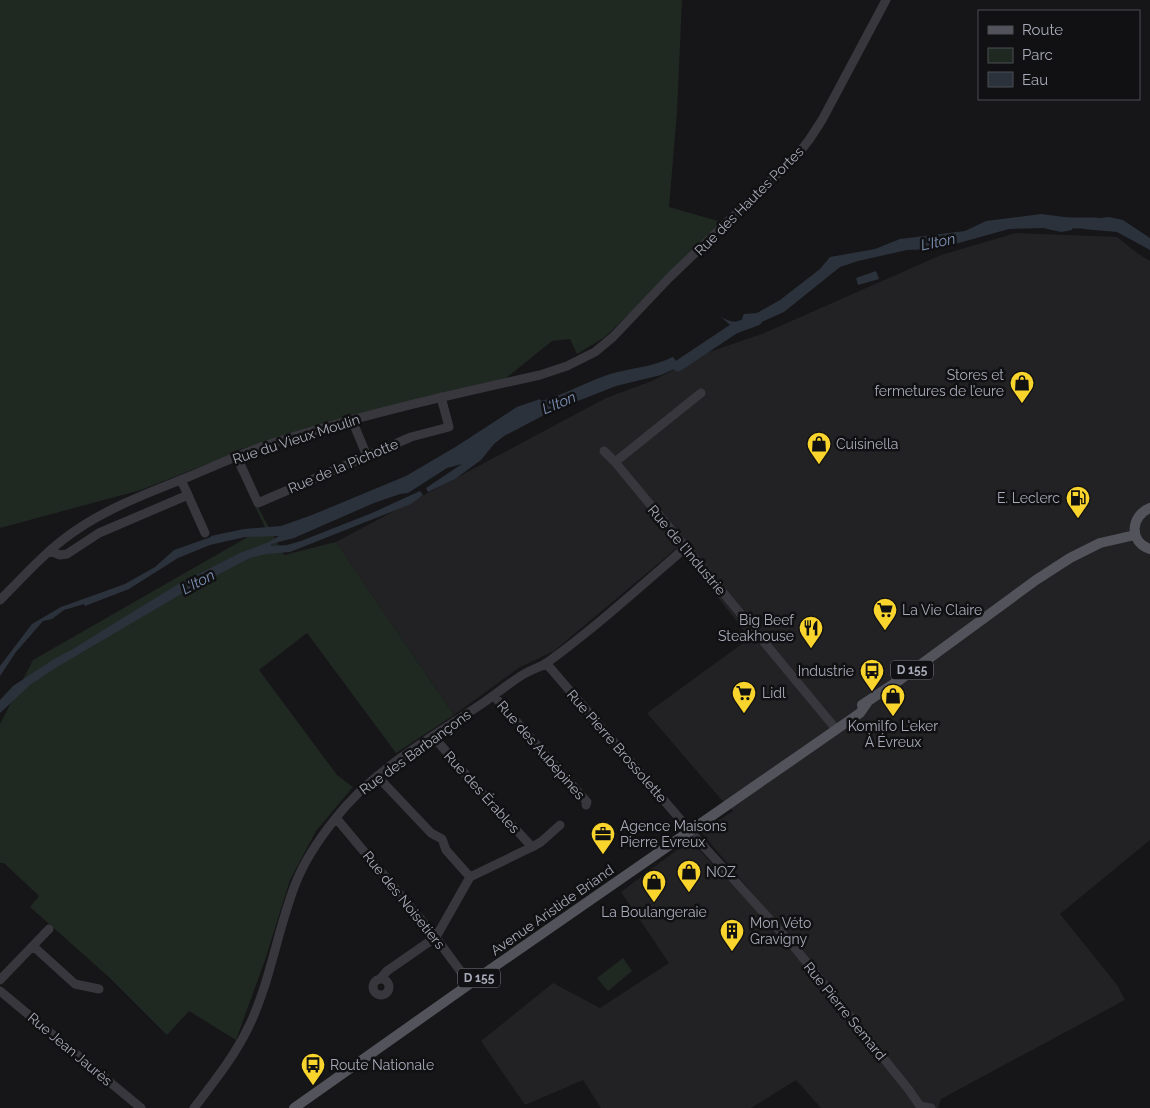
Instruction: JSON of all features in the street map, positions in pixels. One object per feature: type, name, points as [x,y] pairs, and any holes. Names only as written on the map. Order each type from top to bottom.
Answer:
[{"type":"main road","points":[[1150,508],[1138,516],[1134,529],[1135,535],[1142,545],[1150,549]]},
{"type":"main road","name":"Avenue Aristide Briand","points":[[294,1108],[654,855],[834,726],[856,707],[867,703],[1036,580],[1070,558],[1100,543],[1135,535]]},
{"type":"street","name":"Rue des Hautes Portes","points":[[595,352],[613,337],[663,284],[798,154],[822,120],[886,0]]},
{"type":"street","name":"Rue du Vieux Moulin","points":[[0,600],[27,572],[71,534],[90,521],[121,505],[260,448],[352,420],[441,397],[540,375],[567,366],[595,352]]},
{"type":"street","points":[[615,462],[700,393]]},
{"type":"street","name":"Rue de la Pichotte","points":[[237,457],[258,503],[411,437],[449,427],[441,397]]},
{"type":"street","points":[[352,420],[367,456]]},
{"type":"street","name":"Rue de l'Industrie","points":[[604,450],[834,726]]},
{"type":"street","points":[[181,480],[205,533]]},
{"type":"street","points":[[50,551],[60,555],[67,554],[99,533],[188,495]]},
{"type":"street","name":"Rue des Barbançons","points":[[194,1108],[237,1049],[249,1028],[295,884],[305,863],[336,818],[358,792],[433,736],[524,674],[546,663],[604,618],[685,548]]},
{"type":"street","name":"Rue Pierre Brossolette","points":[[546,663],[690,829]]},
{"type":"street","name":"Rue des Aubépines","points":[[494,696],[587,802],[586,805]]},
{"type":"street","name":"Rue des Érables","points":[[433,736],[532,847]]},
{"type":"street","points":[[377,776],[431,832],[442,840],[446,850],[470,877]]},
{"type":"street","name":"Rue des Noisetiers","points":[[336,818],[436,938],[470,984]]},
{"type":"street","points":[[380,979],[387,971],[436,938],[470,877],[541,842],[560,825]]},
{"type":"street","name":"Rue Pierre Semard","points":[[690,829],[791,943],[909,1090],[918,1107]]},
{"type":"street","points":[[0,980],[49,929]]},
{"type":"street","points":[[33,946],[75,984],[99,989]]},
{"type":"street","name":"Rue Jean Jaurès","points":[[0,990],[141,1108]]},
{"type":"street","points":[[918,1107],[930,1108]]},
{"type":"shaded area","points":[[1016,233],[1117,237],[1150,261],[1150,840],[1060,914],[1118,986],[1125,1000],[941,1099],[938,1108],[821,1108],[796,1080],[751,1108],[601,1108],[583,1080],[525,1105],[481,1041],[553,983],[600,1008],[669,963],[621,892],[690,840],[751,905],[758,900],[701,832],[733,811],[647,713],[750,638],[678,547],[554,651],[520,667],[454,715],[336,542],[606,398],[652,381],[706,353],[762,334],[941,255]]},
{"type":"green space","points":[[0,0],[682,0],[677,112],[669,207],[725,223],[605,337],[577,354],[570,339],[552,341],[506,378],[234,451],[254,500],[284,555],[336,542],[454,715],[396,753],[307,633],[259,670],[337,775],[353,787],[316,831],[290,880],[265,960],[236,1040],[189,1011],[167,1035],[110,978],[30,907],[39,896],[4,863],[0,863],[0,724],[33,660],[265,527],[230,455],[141,490],[0,528]]},
{"type":"green space","points":[[623,958],[632,971],[608,991],[597,978]]},
{"type":"water","points":[[1041,214],[1072,218],[1072,230],[1061,232],[1043,228],[1009,229],[935,249],[907,250],[858,261],[840,267],[784,312],[746,329],[742,324],[738,332],[721,317],[737,322],[743,321],[744,314],[757,313],[780,300],[820,269],[830,257],[875,249],[900,239],[965,231],[986,221]]},
{"type":"water","points":[[1109,217],[1123,220],[1150,238],[1150,250],[1117,232],[1083,229],[1083,220]]},
{"type":"water","points":[[876,271],[879,279],[858,285],[856,278]]},
{"type":"water","points":[[689,356],[692,361],[661,375],[616,386],[550,412],[504,436],[494,444],[481,460],[455,479],[428,492],[426,488],[462,464],[447,468],[408,493],[374,503],[294,538],[271,544],[271,546],[287,545],[301,541],[372,513],[420,491],[423,495],[411,504],[290,552],[266,554],[250,558],[183,593],[57,667],[30,685],[0,713],[0,700],[13,686],[54,659],[177,585],[240,553],[269,542],[279,536],[245,537],[210,545],[178,558],[129,589],[85,606],[84,604],[64,610],[52,619],[43,621],[16,652],[0,676],[0,666],[32,624],[61,607],[125,584],[155,567],[174,550],[211,536],[244,529],[281,526],[406,476],[517,407],[540,399],[541,401],[550,398],[610,374],[650,365],[673,357],[677,362]]},
{"type":"waterway","name":"L'Iton","points":[[1057,223],[1096,223]]},
{"type":"waterway","name":"L'Iton","points":[[678,366],[735,328],[757,320]]},
{"type":"place","name":"Stores et fermetures de l’eure","points":[[1022,404]]},
{"type":"place","name":"Cuisinella","points":[[819,465]]},
{"type":"place","name":"E. Leclerc","points":[[1078,519]]},
{"type":"place","name":"La Vie Claire","points":[[885,631]]},
{"type":"place","name":"Big Beef Steakhouse","points":[[811,649]]},
{"type":"place","name":"Industrie","points":[[872,692]]},
{"type":"place","name":"Lidl","points":[[744,714]]},
{"type":"place","name":"Komilfo L'eker À Évreux","points":[[893,717]]},
{"type":"place","name":"Agence Maisons Pierre Evreux","points":[[603,855]]},
{"type":"place","name":"NOZ","points":[[689,893]]},
{"type":"place","name":"La Boulangeraie","points":[[654,903]]},
{"type":"place","name":"Mon Véto Gravigny","points":[[732,952]]},
{"type":"place","name":"Route Nationale","points":[[313,1086]]}]
